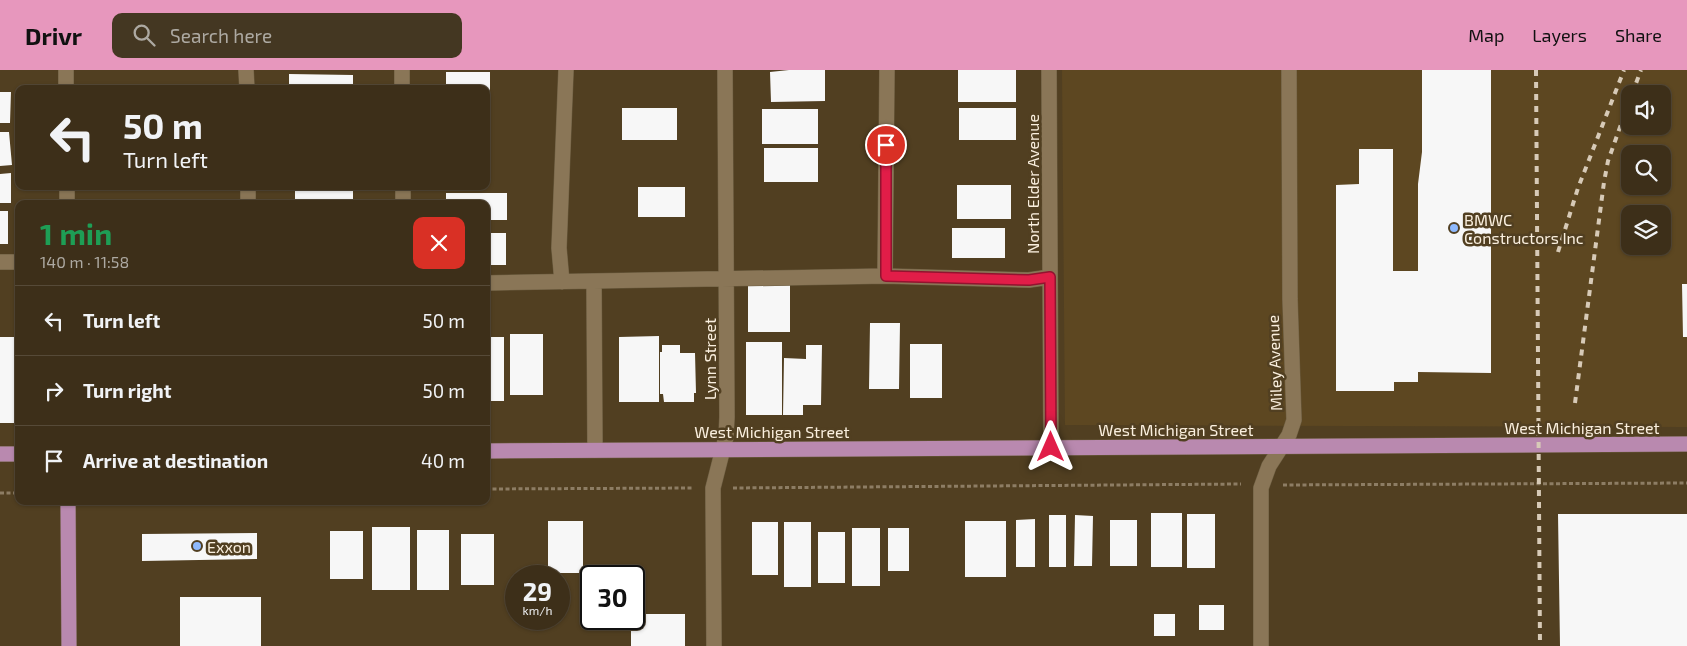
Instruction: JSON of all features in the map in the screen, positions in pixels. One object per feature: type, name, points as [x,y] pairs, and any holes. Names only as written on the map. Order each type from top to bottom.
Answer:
[{"type":"main road","name":"West Michigan Street","points":[[490,451],[1687,444]]},
{"type":"main road","points":[[0,454],[15,454]]},
{"type":"main road","points":[[68,505],[69,646]]},
{"type":"street","points":[[66,70],[66,85]]},
{"type":"street","points":[[246,70],[247,85]]},
{"type":"street","points":[[402,70],[402,85]]},
{"type":"street","points":[[562,282],[559,248],[566,70]]},
{"type":"street","name":"Lynn Street","points":[[714,646],[713,502],[715,477],[727,417],[725,70]]},
{"type":"street","points":[[886,276],[887,70]]},
{"type":"street","name":"North Elder Avenue","points":[[1050,70],[1051,447]]},
{"type":"street","name":"Miley Avenue","points":[[1260,646],[1260,495],[1266,471],[1284,446],[1294,420],[1290,299],[1288,70]]},
{"type":"street","points":[[0,262],[15,262]]},
{"type":"street","points":[[490,283],[594,282],[726,277],[886,276],[1029,280],[1050,277]]},
{"type":"street","points":[[594,282],[595,450]]},
{"type":"path","points":[[1290,485],[1687,483]]},
{"type":"path","points":[[738,488],[1238,484]]},
{"type":"path","points":[[490,489],[689,488]]},
{"type":"path","points":[[0,493],[15,493]]},
{"type":"shaded area","points":[[1062,70],[1687,70],[1687,427],[1065,425]]},
{"type":"building","points":[[825,70],[825,101],[771,102],[770,72]]},
{"type":"building","points":[[958,70],[1016,70],[1016,102],[958,102]]},
{"type":"building","name":"BMWC Constructors Inc","points":[[1422,70],[1491,70],[1491,373],[1418,372],[1418,382],[1394,382],[1394,391],[1336,391],[1336,185],[1359,184],[1359,149],[1393,149],[1393,271],[1418,271],[1418,184],[1422,152]]},
{"type":"building","points":[[446,72],[490,72],[490,85],[446,85]]},
{"type":"building","points":[[289,74],[353,75],[353,85],[289,85]]},
{"type":"building","points":[[0,92],[11,92],[10,123],[0,123]]},
{"type":"building","points":[[622,108],[677,108],[677,140],[622,140]]},
{"type":"building","points":[[959,108],[1016,108],[1016,140],[959,140]]},
{"type":"building","points":[[762,109],[818,109],[818,144],[762,144]]},
{"type":"building","points":[[0,132],[9,132],[12,165],[0,166]]},
{"type":"building","points":[[764,148],[818,148],[818,182],[764,182]]},
{"type":"building","points":[[11,173],[11,203],[0,203],[0,174]]},
{"type":"building","points":[[957,185],[1011,185],[1011,219],[957,219]]},
{"type":"building","points":[[638,187],[685,187],[685,217],[638,217]]},
{"type":"building","points":[[295,191],[353,191],[353,200],[295,200]]},
{"type":"building","points":[[446,193],[507,193],[507,220],[490,220],[490,200],[446,200]]},
{"type":"building","points":[[113,199],[171,199],[171,200]]},
{"type":"building","points":[[0,211],[8,211],[8,244],[0,244]]},
{"type":"building","points":[[952,228],[1005,228],[1005,258],[952,258]]},
{"type":"building","points":[[490,233],[506,233],[506,265],[490,265]]},
{"type":"building","points":[[748,281],[790,281],[790,332],[748,332]]},
{"type":"building","points":[[1682,284],[1687,284],[1687,337],[1683,337]]},
{"type":"building","points":[[870,323],[900,323],[899,389],[869,389]]},
{"type":"building","points":[[510,334],[543,334],[543,395],[510,395]]},
{"type":"building","points":[[659,336],[659,402],[619,402],[619,337]]},
{"type":"building","points":[[0,337],[15,337],[15,423],[0,423]]},
{"type":"building","points":[[490,337],[504,337],[504,401],[490,401]]},
{"type":"building","points":[[746,342],[782,342],[782,415],[746,415]]},
{"type":"building","points":[[910,344],[942,344],[942,398],[910,398]]},
{"type":"building","points":[[662,345],[680,345],[680,353],[695,353],[696,393],[694,393],[694,402],[664,402],[663,394],[660,394],[660,352],[662,352]]},
{"type":"building","points":[[806,345],[822,345],[821,405],[803,405],[803,415],[783,415],[784,358],[806,359]]},
{"type":"building","points":[[1151,513],[1182,513],[1182,567],[1151,567]]},
{"type":"building","points":[[1187,514],[1215,514],[1215,568],[1187,568]]},
{"type":"building","points":[[1558,514],[1687,514],[1687,646],[1560,646]]},
{"type":"building","points":[[1049,515],[1066,515],[1066,567],[1049,567]]},
{"type":"building","points":[[1075,515],[1093,516],[1092,566],[1074,566]]},
{"type":"building","points":[[1035,519],[1035,567],[1016,567],[1016,520]]},
{"type":"building","points":[[1110,520],[1137,520],[1137,566],[1110,566]]},
{"type":"building","points":[[548,521],[583,521],[583,565],[580,565],[580,573],[570,573],[570,565],[548,565]]},
{"type":"building","points":[[965,521],[1006,521],[1006,577],[965,577]]},
{"type":"building","points":[[752,522],[778,522],[778,575],[752,575]]},
{"type":"building","points":[[784,522],[811,522],[811,587],[784,587]]},
{"type":"building","points":[[372,527],[410,527],[410,590],[372,590]]},
{"type":"building","points":[[852,528],[880,528],[880,586],[852,586]]},
{"type":"building","points":[[888,528],[909,528],[909,571],[888,571]]},
{"type":"building","points":[[417,530],[449,530],[449,590],[417,590]]},
{"type":"building","points":[[330,531],[363,531],[363,579],[330,579]]},
{"type":"building","points":[[818,532],[845,532],[845,583],[818,583]]},
{"type":"building","points":[[257,533],[257,559],[142,561],[142,534]]},
{"type":"building","points":[[461,534],[494,534],[494,585],[461,585]]},
{"type":"building","points":[[180,597],[261,597],[261,646],[180,646]]},
{"type":"building","points":[[1199,605],[1224,605],[1224,630],[1199,630]]},
{"type":"building","points":[[645,614],[685,614],[685,646],[631,646],[631,630],[645,630]]},
{"type":"building","points":[[1154,614],[1175,614],[1175,636],[1154,636]]},
{"type":"railway","points":[[1536,70],[1540,646]]},
{"type":"railway","points":[[1558,252],[1578,188],[1624,70]]},
{"type":"railway","points":[[1635,85],[1641,70]]},
{"type":"railway","points":[[1575,403],[1604,182],[1608,161],[1621,124]]},
{"type":"place","name":"BMWC Constructors Inc","points":[[1454,228]]},
{"type":"place","name":"Exxon","points":[[197,546]]},
{"type":"route","points":[[886,145],[886,276],[1029,280],[1050,277],[1051,447]]}]
